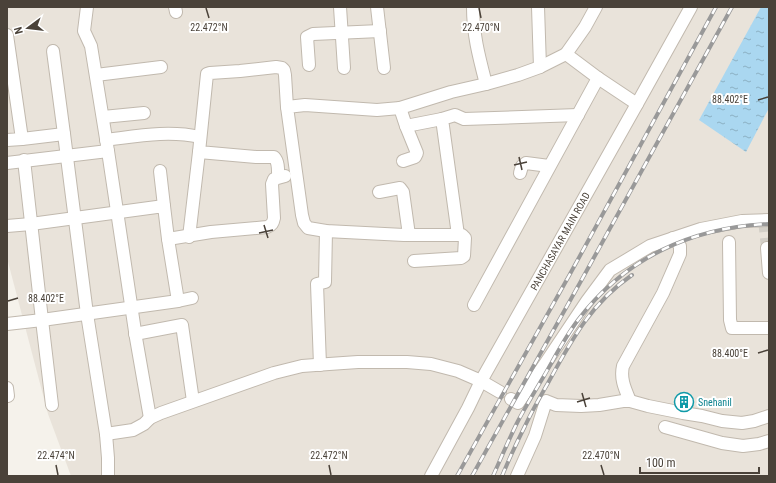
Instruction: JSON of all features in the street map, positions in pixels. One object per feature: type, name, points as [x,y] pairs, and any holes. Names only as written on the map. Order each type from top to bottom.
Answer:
[{"type":"street","points":[[87,7],[84,31],[91,46],[96,75],[135,334],[150,418]]},
{"type":"street","points":[[340,7],[344,68]]},
{"type":"street","points":[[377,7],[384,68]]},
{"type":"street","points":[[473,7],[474,35],[486,84]]},
{"type":"street","points":[[538,7],[540,67]]},
{"type":"street","points":[[287,108],[305,105],[377,110],[400,108],[451,92],[518,75],[540,67],[566,54],[585,27],[596,7]]},
{"type":"street","name":"PANCHASAYAR MAIN ROAD","points":[[432,476],[481,381],[691,7]]},
{"type":"street","points":[[309,65],[307,37],[314,34],[380,31]]},
{"type":"street","points":[[7,35],[22,139]]},
{"type":"street","points":[[53,51],[87,314],[106,434],[108,450],[108,476]]},
{"type":"street","points":[[566,54],[637,104]]},
{"type":"street","points":[[96,75],[161,67]]},
{"type":"street","points":[[189,236],[207,74],[240,72],[276,67],[282,68],[285,75],[287,108],[304,223],[308,228],[326,231],[409,235],[458,235],[465,238],[464,256],[461,258],[414,261]]},
{"type":"street","points":[[474,305],[598,78]]},
{"type":"street","points":[[400,108],[417,153],[415,157],[403,161]]},
{"type":"street","points":[[103,118],[144,113]]},
{"type":"street","points":[[406,126],[455,115],[464,119],[578,115]]},
{"type":"street","points":[[442,119],[458,235]]},
{"type":"street","points":[[7,163],[67,156],[107,145],[165,133],[200,137]]},
{"type":"street","points":[[7,140],[64,134]]},
{"type":"street","points":[[199,152],[274,157],[278,163],[278,177]]},
{"type":"street","points":[[24,160],[52,405]]},
{"type":"street","points":[[520,173],[522,166],[526,163],[549,166]]},
{"type":"street","points":[[160,171],[168,239],[178,301]]},
{"type":"street","points":[[168,239],[211,232],[271,226],[274,218],[272,184],[274,179],[278,177],[296,175]]},
{"type":"street","points":[[379,192],[400,188],[403,192],[409,235]]},
{"type":"street","points":[[7,226],[164,206]]},
{"type":"street","points":[[511,399],[518,403],[587,301],[610,270],[650,246],[701,229],[742,221],[769,220]]},
{"type":"street","points":[[320,365],[317,284],[325,282],[326,231]]},
{"type":"street","points":[[630,401],[622,381],[623,366],[663,293],[680,254],[680,246],[673,238]]},
{"type":"street","points":[[729,242],[730,320],[732,328],[769,328]]},
{"type":"street","points":[[767,248],[769,273]]},
{"type":"street","points":[[7,324],[87,314],[192,298]]},
{"type":"street","points":[[135,334],[182,325],[193,401]]},
{"type":"street","points":[[106,434],[133,430],[144,424],[150,418],[161,413],[274,373],[302,366],[358,362],[407,362],[431,364],[458,371],[481,381],[500,392]]},
{"type":"street","points":[[518,476],[535,436],[546,401],[556,405],[581,406],[630,401],[722,421],[742,423],[769,416]]},
{"type":"street","points":[[665,426],[722,443],[743,446],[769,441]]},
{"type":"shaded area","points":[[7,7],[769,7],[769,476],[71,476],[48,414],[7,258]]},
{"type":"water","points":[[761,7],[769,7],[769,108],[746,152],[699,120]]},
{"type":"tunnel","points":[[764,220],[767,248]]},
{"type":"railway","points":[[457,476],[570,274],[716,7]]},
{"type":"railway","points":[[472,476],[732,7]]},
{"type":"railway","points":[[493,476],[518,421],[560,347],[578,320],[597,298],[617,279],[639,263],[662,250],[687,239],[741,226],[769,224]]},
{"type":"railway","points":[[502,476],[530,415],[583,324],[593,310],[632,275]]},
{"type":"place","name":"Snehanil","points":[[684,402]]}]
